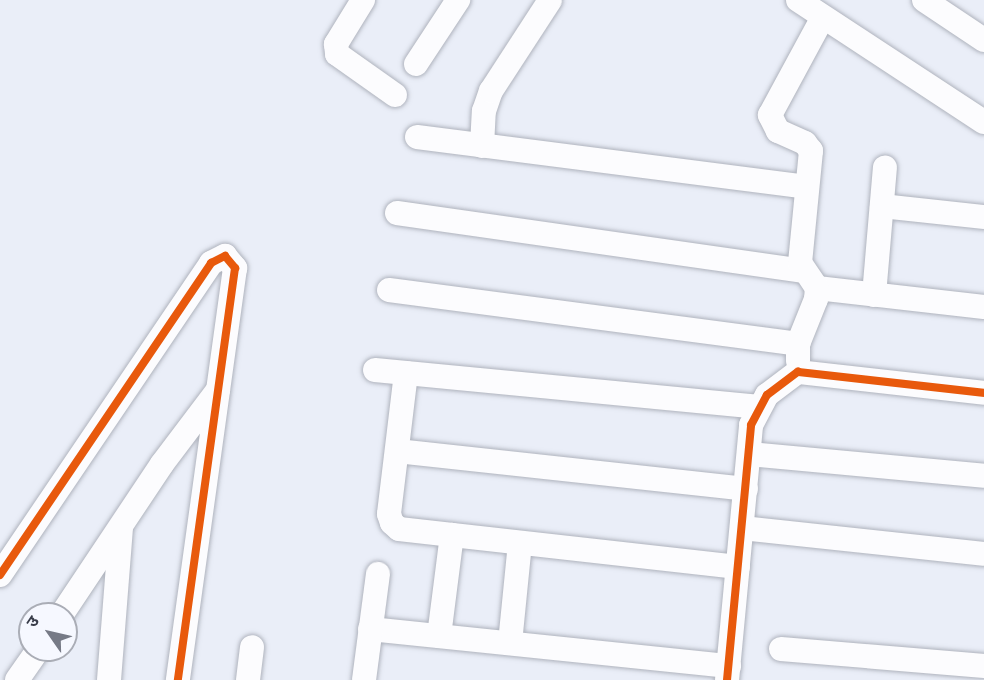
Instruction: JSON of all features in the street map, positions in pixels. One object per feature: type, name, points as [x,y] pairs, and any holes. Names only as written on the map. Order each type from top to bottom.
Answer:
[{"type":"street","points":[[363,0],[336,44],[337,54],[395,95]]},
{"type":"street","points":[[416,64],[458,0]]},
{"type":"street","points":[[482,146],[484,111],[491,91],[550,0]]},
{"type":"street","points":[[798,0],[984,122]]},
{"type":"street","points":[[924,0],[984,40]]},
{"type":"street","points":[[798,372],[798,345],[811,316],[810,280],[800,253],[809,146],[778,131],[770,115],[823,17]]},
{"type":"street","points":[[417,137],[807,187]]},
{"type":"street","points":[[874,295],[885,167]]},
{"type":"street","points":[[882,206],[984,217]]},
{"type":"street","points":[[397,213],[810,280],[874,295],[984,307]]},
{"type":"street","points":[[0,575],[211,263],[225,256],[235,268],[178,680]]},
{"type":"street","points":[[389,290],[798,345]]},
{"type":"street","points":[[375,370],[757,407]]},
{"type":"street","points":[[370,629],[510,643],[728,673],[749,454],[757,407],[767,395],[798,372],[984,393]]},
{"type":"street","points":[[406,373],[392,524],[408,531],[738,567]]},
{"type":"street","points":[[70,602],[162,464],[220,388]]},
{"type":"street","points":[[397,451],[746,489]]},
{"type":"street","points":[[749,454],[984,476]]},
{"type":"street","points":[[109,680],[122,525]]},
{"type":"street","points":[[742,528],[984,554]]},
{"type":"street","points":[[439,636],[452,535]]},
{"type":"street","points":[[510,643],[519,543]]},
{"type":"street","points":[[364,680],[378,574]]},
{"type":"street","points":[[248,680],[252,648]]},
{"type":"street","points":[[781,649],[984,666]]},
{"type":"street","points":[[17,680],[30,662]]},
{"type":"cycle path","points":[[0,575],[211,263],[225,256],[235,268],[178,680]]},
{"type":"cycle path","points":[[727,680],[751,425],[767,395],[798,372],[984,393]]}]
